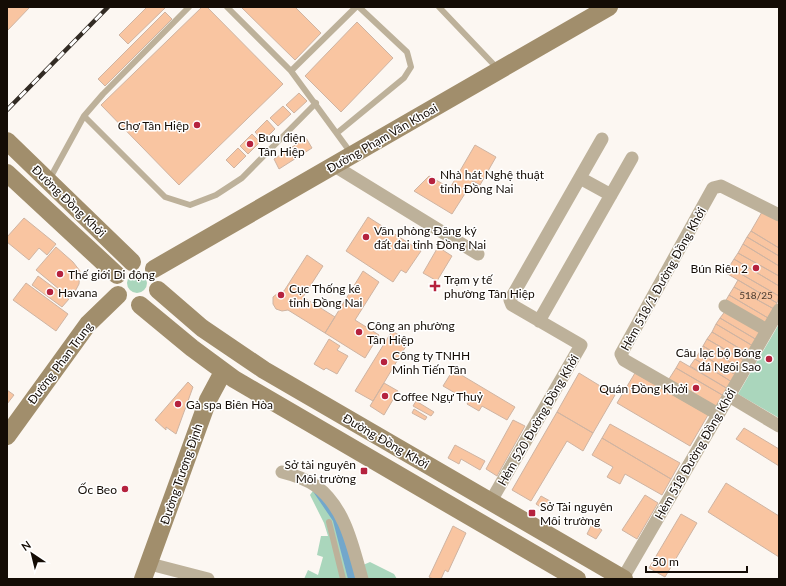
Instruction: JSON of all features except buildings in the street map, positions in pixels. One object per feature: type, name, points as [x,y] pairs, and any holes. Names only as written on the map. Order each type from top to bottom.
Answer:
[{"type":"main road","name":"Đường Phạm Văn Khoai","points":[[154,269],[610,7]]},
{"type":"main road","name":"Đường Đồng Khởi","points":[[7,141],[132,262]]},
{"type":"main road","name":"Đường Đồng Khởi","points":[[7,174],[117,274]]},
{"type":"main road","points":[[132,262],[146,263],[154,269],[158,279],[158,290],[151,300],[140,305],[128,303],[118,295],[115,285],[117,274],[123,266],[132,262]]},
{"type":"main road","name":"Đường Đồng Khởi","points":[[158,290],[202,328],[264,370],[624,579]]},
{"type":"main road","name":"Đường Phan Trung","points":[[7,436],[88,324],[118,295]]},
{"type":"main road","name":"Đường Đồng Khởi","points":[[140,305],[223,372],[577,579]]},
{"type":"main road","name":"Đường Trương Định","points":[[147,572],[206,407],[223,372]]},
{"type":"street","name":"Hẻm 520 Đường Đồng Khởi","points":[[491,501],[581,345],[512,305],[510,300],[602,139]]},
{"type":"street","points":[[539,321],[632,158]]},
{"type":"street","points":[[333,166],[478,254]]},
{"type":"street","points":[[580,178],[611,196]]},
{"type":"street","name":"Hẻm 518/1 Đường Đồng Khởi","points":[[718,414],[624,360],[621,354],[713,188],[721,186],[779,215]]},
{"type":"street","points":[[725,306],[767,330]]},
{"type":"street","name":"Hẻm 518 Đường Đồng Khởi","points":[[624,579],[779,310]]},
{"type":"street","points":[[729,396],[779,426]]},
{"type":"street","points":[[282,472],[301,478],[316,486],[328,496],[344,522],[362,579]]},
{"type":"street","points":[[147,572],[208,579]]},
{"type":"lane","points":[[48,181],[69,146],[84,116],[103,94],[189,7]]},
{"type":"lane","points":[[227,7],[291,71],[316,103],[352,155]]},
{"type":"lane","points":[[291,71],[356,7]]},
{"type":"lane","points":[[337,133],[404,78],[411,67],[407,52],[359,7]]},
{"type":"lane","points":[[439,7],[499,70]]},
{"type":"lane","points":[[84,116],[165,197],[190,204],[216,196],[242,178],[316,103]]},
{"type":"lane","points":[[329,522],[343,579]]},
{"type":"green space","points":[[137,273],[144,276],[147,283],[144,290],[137,293],[130,290],[127,283],[130,276]]},
{"type":"green space","name":"Câu lạc bộ Bóng đá Ngôi Sao","points":[[779,324],[779,418],[738,394]]},
{"type":"green space","points":[[319,482],[363,565],[370,562],[394,574],[397,579],[304,579],[308,570],[318,575],[323,557],[317,555],[321,536],[328,536],[324,523],[310,495]]},
{"type":"water","points":[[312,490],[322,499],[336,519],[346,542],[357,579],[348,579],[333,521]]},
{"type":"railway","points":[[7,110],[108,7]]},
{"type":"place","name":"Chợ Tân Hiệp","points":[[197,125]]},
{"type":"place","name":"Bưu điện Tân Hiệp","points":[[250,144]]},
{"type":"place","name":"Nhà hát Nghệ thuật tỉnh Đồng Nai","points":[[432,181]]},
{"type":"place","name":"Văn phòng Đăng ký đất đai tỉnh Đồng Nai","points":[[366,237]]},
{"type":"place","name":"Bún Riêu 2","points":[[756,268]]},
{"type":"place","name":"Thế giới Di động","points":[[60,274]]},
{"type":"place","name":"Trạm y tế phường Tân Hiệp","points":[[435,286]]},
{"type":"place","name":"Havana","points":[[50,292]]},
{"type":"place","name":"Cục Thống kê tỉnh Đồng Nai","points":[[281,295]]},
{"type":"place","name":"Công an phường Tân Hiệp","points":[[359,332]]},
{"type":"place","name":"Câu lạc bộ Bóng đá Ngôi Sao","points":[[769,359]]},
{"type":"place","name":"Công ty TNHH Minh Tiến Tân","points":[[384,362]]},
{"type":"place","name":"Quán Đồng Khởi","points":[[696,388]]},
{"type":"place","name":"Coffee Ngự Thuỷ","points":[[385,396]]},
{"type":"place","name":"Gà spa Biên Hòa","points":[[178,404]]},
{"type":"place","name":"Sở tài nguyên Môi trường","points":[[364,471]]},
{"type":"place","name":"Ốc Beo","points":[[125,489]]},
{"type":"place","name":"Sở Tài nguyên Môi trường","points":[[532,513]]}]
